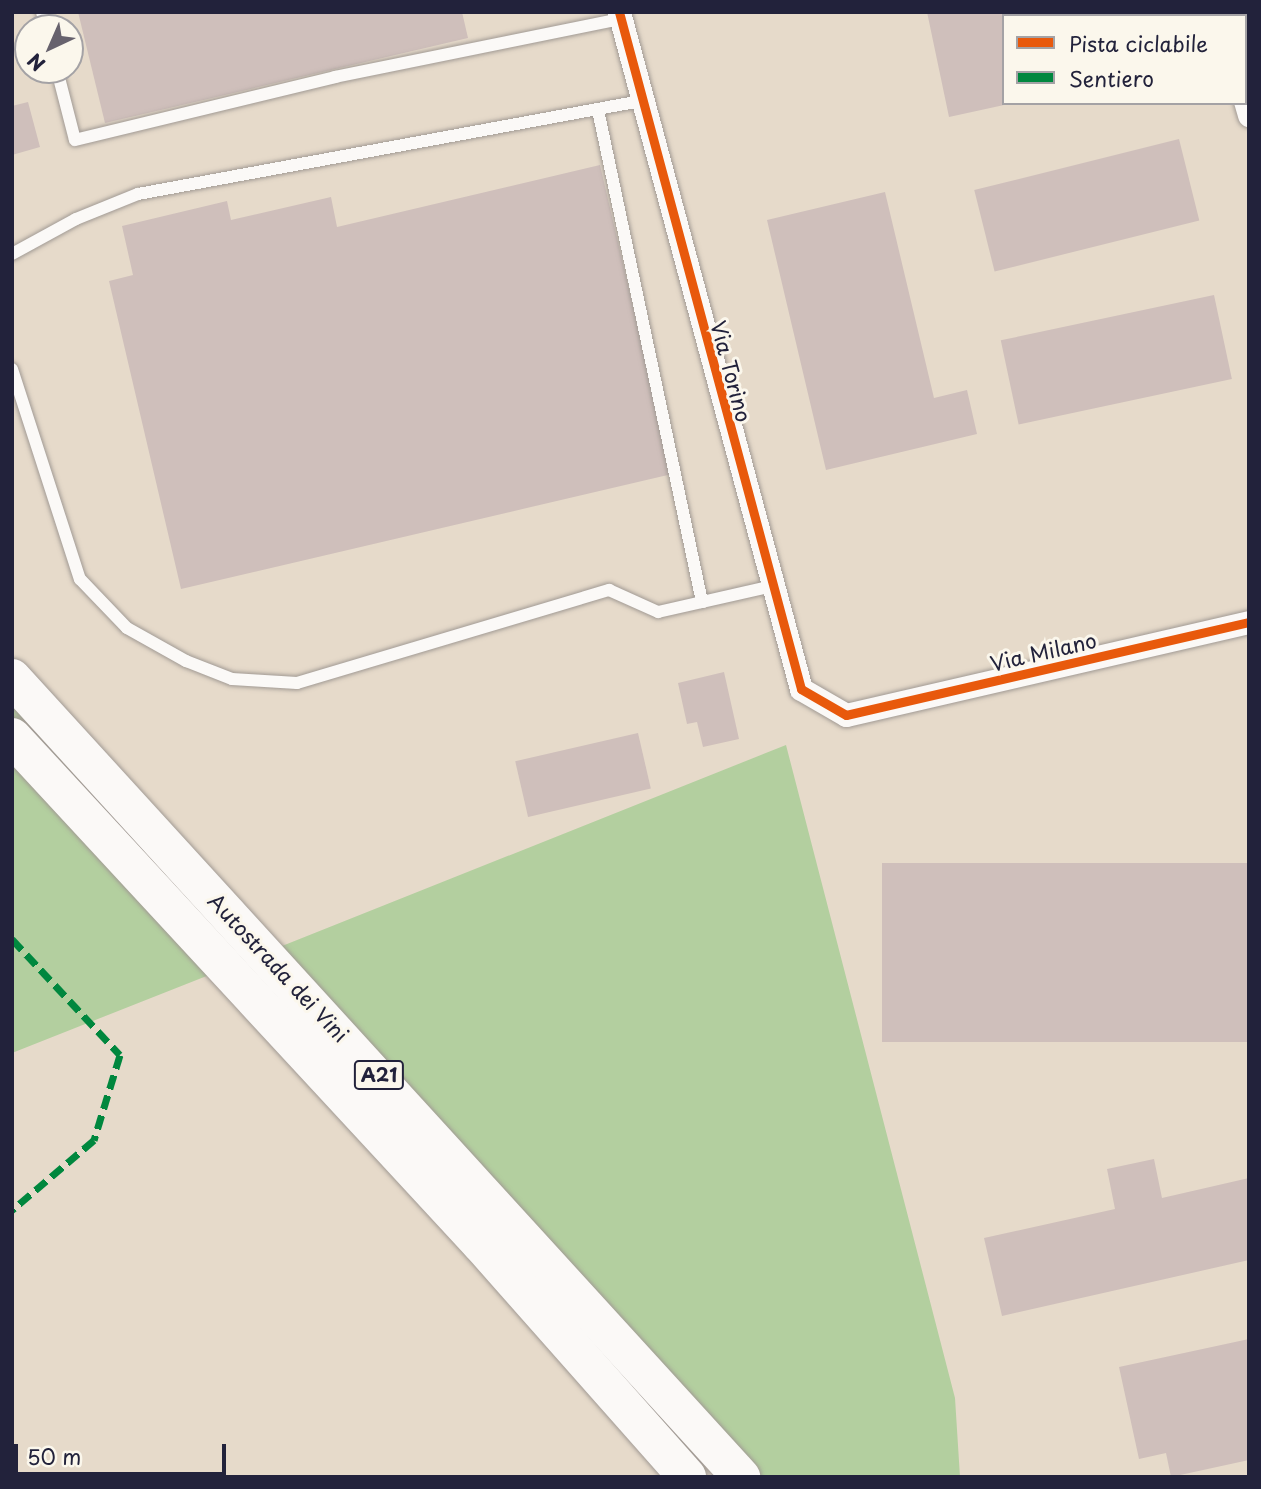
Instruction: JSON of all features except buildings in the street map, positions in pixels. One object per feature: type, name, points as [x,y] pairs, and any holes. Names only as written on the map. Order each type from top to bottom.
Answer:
[{"type":"highway","name":"Autostrada dei Vini","points":[[12,678],[741,1477]]},
{"type":"highway","name":"Autostrada dei Vini","points":[[12,737],[481,1244],[687,1477]]},
{"type":"street","name":"Via Torino","points":[[620,16],[801,689],[846,715]]},
{"type":"street","name":"Via Milano","points":[[846,715],[1249,622]]},
{"type":"lane","points":[[61,84],[75,140],[335,77],[620,16]]},
{"type":"lane","points":[[12,254],[76,219],[138,194],[641,102]]},
{"type":"lane","points":[[598,110],[702,602]]},
{"type":"lane","points":[[12,369],[80,579],[127,628],[186,662],[232,679],[297,683],[609,590],[658,612],[772,586]]},
{"type":"green space","points":[[12,673],[262,954],[12,1053]]},
{"type":"green space","points":[[786,745],[955,1398],[960,1477],[743,1477],[262,954]]},
{"type":"marked path","points":[[12,939],[120,1055],[94,1140],[12,1210]]},
{"type":"cycle path","points":[[619,12],[801,689],[846,715],[1249,622]]}]
